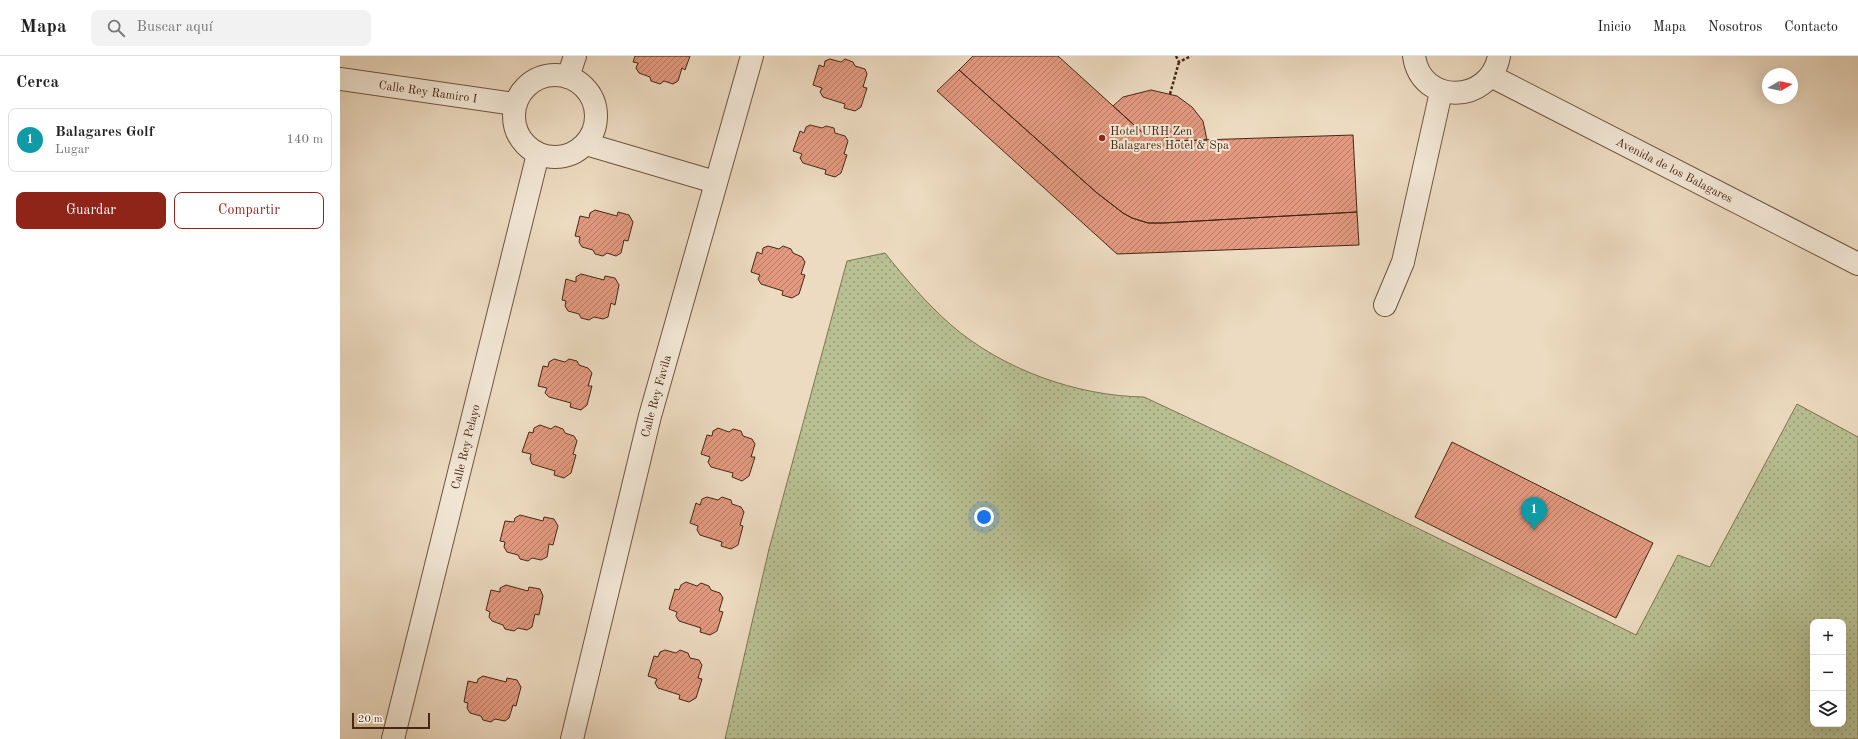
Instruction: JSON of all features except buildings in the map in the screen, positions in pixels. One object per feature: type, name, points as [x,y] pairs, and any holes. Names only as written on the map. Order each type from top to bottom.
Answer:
[{"type":"street","points":[[568,78],[575,56]]},
{"type":"street","name":"Calle Rey Favila","points":[[572,739],[650,416],[715,182],[752,56]]},
{"type":"street","points":[[1414,56],[1415,64],[1423,77],[1441,92],[1464,93],[1478,88],[1495,66]]},
{"type":"street","name":"Avenida de los Balagares","points":[[1495,66],[1858,264]]},
{"type":"street","points":[[556,75],[568,78],[583,86],[591,96],[596,118],[594,131],[586,144],[575,153],[562,158],[548,157],[534,153],[523,143],[516,130],[513,114],[515,104],[525,87],[542,77],[556,75]]},
{"type":"street","name":"Calle Rey Ramiro I","points":[[340,79],[515,104]]},
{"type":"street","points":[[1385,305],[1403,262],[1441,92]]},
{"type":"street","points":[[586,144],[715,182]]},
{"type":"street","name":"Calle Rey Pelayo","points":[[394,739],[538,154]]},
{"type":"path","points":[[1170,94],[1179,62],[1176,56]]},
{"type":"path","points":[[1179,62],[1191,56]]},
{"type":"green space","points":[[885,253],[916,290],[951,325],[971,341],[993,355],[1041,377],[1066,385],[1092,392],[1144,397],[1270,456],[1636,635],[1678,555],[1710,567],[1797,404],[1858,437],[1858,739],[725,739],[769,549],[847,261]]},
{"type":"place","name":"Hotel URH Zen Balagares Hotel & Spa","points":[[1102,138]]},
{"type":"place","name":"Balagares Golf","points":[[1534,530]]}]
